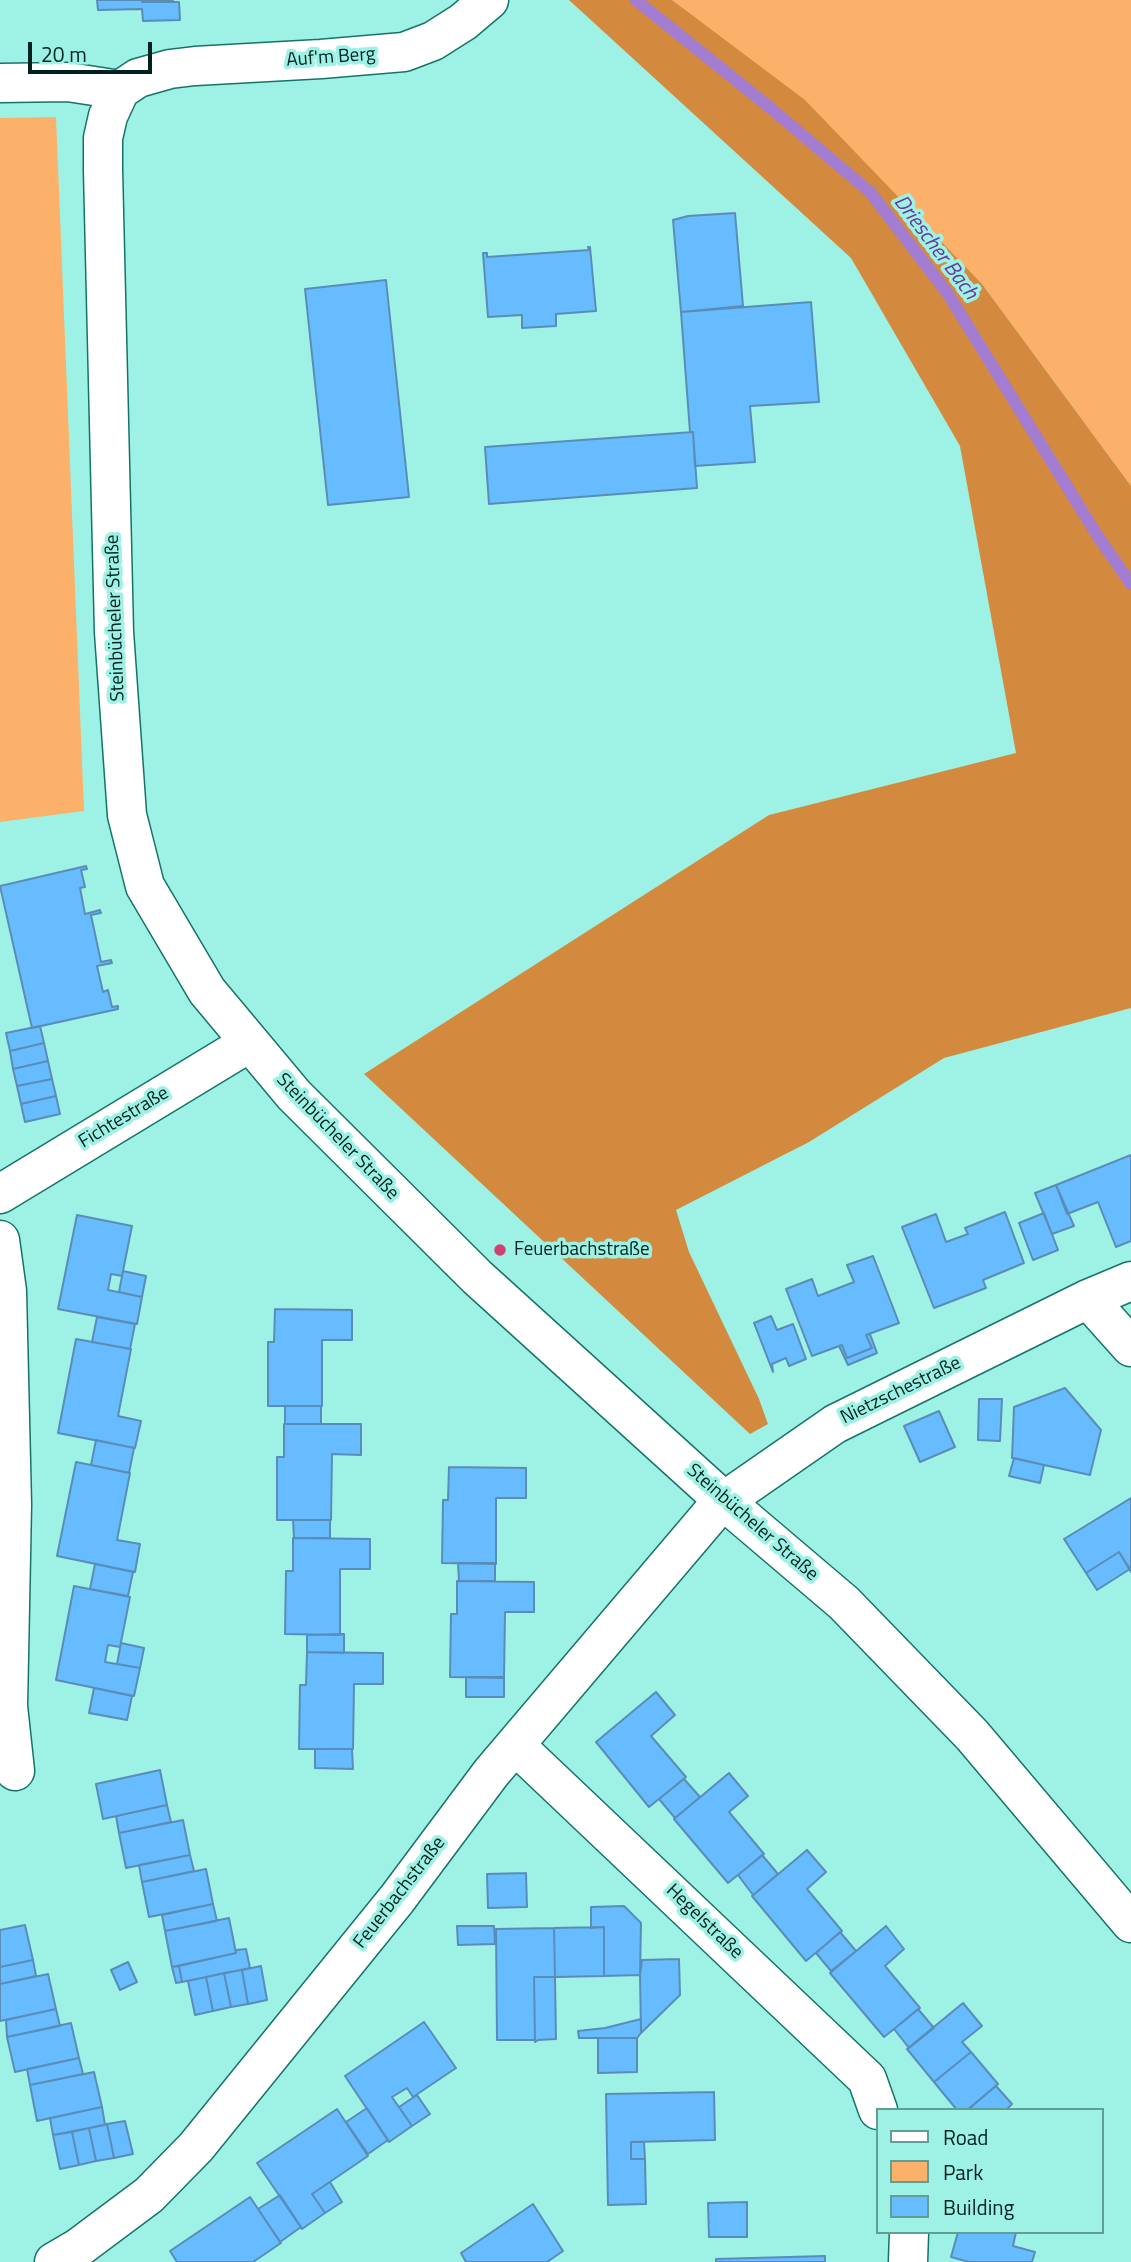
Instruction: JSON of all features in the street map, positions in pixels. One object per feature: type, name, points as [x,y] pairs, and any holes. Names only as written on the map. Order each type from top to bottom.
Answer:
[{"type":"street","name":"Auf'm Berg","points":[[120,90],[138,78],[170,69],[404,52],[432,41],[463,22],[489,0]]},
{"type":"street","points":[[0,83],[68,82],[120,90]]},
{"type":"street","name":"Steinbücheler Straße","points":[[120,90],[108,116],[103,138],[114,632],[127,815],[145,886],[207,991],[294,1095],[435,1237],[724,1501],[844,1603],[972,1735],[1131,1923]]},
{"type":"street","name":"Fichtestraße","points":[[0,1194],[249,1043]]},
{"type":"street","points":[[0,1240],[8,1291],[12,1505],[8,1706],[15,1771]]},
{"type":"street","name":"Nietzschestraße","points":[[724,1501],[835,1424],[1088,1299],[1131,1281]]},
{"type":"street","points":[[1088,1299],[1131,1347]]},
{"type":"street","name":"Feuerbachstraße","points":[[54,2262],[149,2195],[196,2147],[391,1907],[515,1745],[724,1501]]},
{"type":"street","name":"Hegelstraße","points":[[515,1745],[867,2079],[877,2108]]},
{"type":"street","points":[[908,2262],[909,2234]]},
{"type":"green space","points":[[672,0],[1131,0],[1131,486],[982,284]]},
{"type":"green space","points":[[56,117],[84,811],[0,822],[0,118]]},
{"type":"shaded area","points":[[569,0],[672,0],[805,100],[982,284],[1131,486],[1131,1008],[944,1058],[809,1142],[676,1210],[689,1252],[759,1399],[768,1424],[750,1434],[364,1074],[769,815],[1016,753],[960,446],[851,258]]},
{"type":"building","points":[[97,0],[173,0],[142,2],[179,2],[180,20],[143,21],[142,9],[98,10]]},
{"type":"building","points":[[735,213],[743,306],[681,312],[673,220],[688,216]]},
{"type":"building","points":[[590,247],[596,311],[556,314],[556,326],[522,328],[522,315],[488,317],[483,253],[487,253],[487,257],[589,250]]},
{"type":"building","points":[[386,280],[409,497],[328,505],[305,289]]},
{"type":"building","points":[[811,302],[819,402],[750,406],[755,462],[695,466],[681,312]]},
{"type":"building","points":[[693,432],[697,488],[489,504],[485,447]]},
{"type":"building","points":[[86,866],[87,869],[81,870],[85,887],[80,888],[85,914],[100,910],[101,913],[91,915],[101,962],[111,960],[112,963],[97,966],[103,992],[108,990],[112,1007],[118,1006],[118,1009],[32,1028],[0,886]]},
{"type":"building","points":[[40,1026],[44,1043],[10,1051],[6,1033]]},
{"type":"building","points":[[44,1043],[48,1061],[13,1069],[10,1051]]},
{"type":"building","points":[[48,1061],[52,1079],[17,1086],[13,1069]]},
{"type":"building","points":[[52,1079],[56,1096],[21,1104],[17,1086]]},
{"type":"building","points":[[56,1096],[60,1114],[25,1122],[21,1104]]},
{"type":"building","points":[[1131,1155],[1131,1241],[1116,1247],[1098,1202],[1067,1214],[1056,1185]]},
{"type":"building","points":[[1056,1185],[1074,1226],[1052,1234],[1035,1193]]},
{"type":"building","points":[[1005,1212],[1024,1263],[983,1280],[986,1288],[934,1308],[902,1227],[936,1214],[946,1242],[968,1234],[965,1228]]},
{"type":"building","points":[[1044,1213],[1058,1250],[1033,1260],[1019,1223]]},
{"type":"building","points":[[77,1215],[132,1226],[122,1276],[111,1274],[108,1290],[142,1297],[137,1324],[58,1309]]},
{"type":"building","points":[[873,1256],[899,1323],[866,1335],[872,1348],[847,1358],[842,1345],[812,1356],[786,1289],[812,1279],[818,1296],[854,1282],[847,1265]]},
{"type":"building","points":[[123,1271],[146,1276],[142,1297],[119,1292]]},
{"type":"building","points":[[275,1309],[352,1310],[352,1340],[322,1340],[322,1406],[268,1406],[268,1342],[274,1342]]},
{"type":"building","points":[[771,1316],[777,1330],[793,1324],[806,1359],[789,1366],[786,1358],[772,1364],[773,1372],[754,1323]]},
{"type":"building","points":[[97,1317],[135,1324],[130,1349],[92,1342]]},
{"type":"building","points":[[870,1334],[877,1353],[848,1365],[839,1346],[842,1345],[847,1358],[872,1348],[866,1335]]},
{"type":"building","points":[[76,1339],[131,1349],[118,1416],[141,1421],[135,1448],[58,1433]]},
{"type":"building","points":[[1065,1388],[1101,1430],[1090,1475],[1012,1458],[1014,1407]]},
{"type":"building","points":[[979,1399],[1002,1399],[1000,1441],[978,1440]]},
{"type":"building","points":[[285,1406],[321,1406],[321,1424],[285,1424]]},
{"type":"building","points":[[939,1411],[955,1447],[920,1462],[904,1426]]},
{"type":"building","points":[[284,1424],[361,1424],[361,1455],[332,1454],[331,1520],[277,1520],[277,1457],[284,1457]]},
{"type":"building","points":[[96,1440],[134,1448],[129,1473],[91,1465]]},
{"type":"building","points":[[1014,1458],[1044,1465],[1040,1483],[1009,1476]]},
{"type":"building","points":[[76,1462],[130,1473],[117,1540],[140,1544],[135,1572],[57,1556]]},
{"type":"building","points":[[449,1467],[526,1468],[526,1498],[496,1498],[496,1564],[442,1563],[443,1500],[448,1500]]},
{"type":"building","points":[[1131,1498],[1131,1572],[1119,1552],[1086,1573],[1064,1539]]},
{"type":"building","points":[[293,1520],[330,1520],[330,1538],[294,1538]]},
{"type":"building","points":[[293,1538],[370,1539],[370,1569],[340,1569],[340,1635],[285,1634],[286,1571],[293,1571]]},
{"type":"building","points":[[1119,1552],[1130,1569],[1097,1590],[1086,1573]]},
{"type":"building","points":[[458,1563],[495,1563],[495,1581],[459,1581]]},
{"type":"building","points":[[95,1564],[133,1572],[128,1596],[90,1589]]},
{"type":"building","points":[[457,1581],[534,1582],[534,1612],[505,1612],[504,1678],[450,1677],[451,1614],[457,1614]]},
{"type":"building","points":[[74,1586],[130,1597],[120,1647],[108,1645],[105,1662],[140,1668],[134,1696],[56,1680]]},
{"type":"building","points":[[344,1634],[344,1653],[307,1652],[307,1635]]},
{"type":"building","points":[[121,1643],[144,1648],[140,1668],[117,1664]]},
{"type":"building","points":[[307,1652],[383,1653],[383,1684],[354,1684],[353,1749],[299,1749],[300,1685],[306,1685]]},
{"type":"building","points":[[466,1677],[504,1677],[504,1697],[466,1697]]},
{"type":"building","points":[[94,1688],[132,1696],[127,1720],[89,1713]]},
{"type":"building","points":[[656,1692],[675,1715],[651,1736],[686,1777],[649,1807],[596,1742]]},
{"type":"building","points":[[315,1749],[352,1749],[353,1769],[315,1768]]},
{"type":"building","points":[[160,1770],[167,1805],[103,1819],[96,1784]]},
{"type":"building","points":[[729,1773],[748,1796],[729,1812],[764,1854],[728,1883],[674,1819]]},
{"type":"building","points":[[684,1779],[700,1797],[675,1818],[659,1799]]},
{"type":"building","points":[[167,1805],[171,1822],[119,1833],[116,1816]]},
{"type":"building","points":[[183,1820],[190,1855],[126,1868],[119,1833]]},
{"type":"building","points":[[807,1850],[826,1872],[807,1889],[842,1931],[806,1961],[752,1896]]},
{"type":"building","points":[[190,1855],[194,1871],[142,1882],[139,1865]]},
{"type":"building","points":[[762,1855],[778,1874],[753,1895],[738,1875]]},
{"type":"building","points":[[206,1869],[213,1904],[149,1917],[142,1882]]},
{"type":"building","points":[[526,1873],[527,1907],[488,1908],[487,1874]]},
{"type":"building","points":[[213,1904],[217,1921],[165,1931],[162,1915]]},
{"type":"building","points":[[624,1906],[641,1923],[640,1975],[604,1976],[604,1927],[591,1928],[591,1907]]},
{"type":"building","points":[[229,1918],[236,1953],[172,1967],[165,1931]]},
{"type":"building","points":[[25,1925],[33,1960],[0,1967],[0,1930]]},
{"type":"building","points":[[457,1926],[494,1926],[495,1944],[458,1945]]},
{"type":"building","points":[[886,1926],[904,1949],[885,1966],[920,2008],[884,2037],[830,1973]]},
{"type":"building","points":[[604,1927],[604,1976],[555,1977],[554,1928]]},
{"type":"building","points":[[554,1928],[555,1977],[534,1977],[535,2040],[497,2040],[496,1929]]},
{"type":"building","points":[[840,1932],[856,1951],[831,1971],[816,1953]]},
{"type":"building","points":[[246,1949],[250,1968],[182,1982],[179,1966]]},
{"type":"building","points":[[679,1959],[680,1995],[641,2033],[642,1960]]},
{"type":"building","points":[[33,1960],[36,1976],[0,1984],[0,1967]]},
{"type":"building","points":[[128,1962],[137,1982],[120,1990],[111,1970]]},
{"type":"building","points":[[179,1966],[182,1982],[176,1983],[172,1967]]},
{"type":"building","points":[[261,1966],[267,2000],[248,2004],[242,1970]]},
{"type":"building","points":[[242,1970],[248,2004],[231,2007],[224,1973]]},
{"type":"building","points":[[224,1973],[231,2007],[213,2011],[206,1977]]},
{"type":"building","points":[[48,1974],[56,2009],[0,2021],[0,1984]]},
{"type":"building","points":[[206,1977],[213,2011],[195,2015],[188,1981]]},
{"type":"building","points":[[534,1977],[555,1977],[556,2039],[535,2042]]},
{"type":"building","points":[[963,2003],[982,2026],[962,2042],[971,2052],[934,2082],[907,2049]]},
{"type":"building","points":[[56,2009],[60,2026],[7,2037],[6,2020]]},
{"type":"building","points":[[918,2009],[934,2028],[909,2048],[894,2029]]},
{"type":"building","points":[[641,2019],[641,2033],[637,2038],[579,2038],[578,2031],[605,2028]]},
{"type":"building","points":[[424,2022],[456,2068],[413,2097],[407,2088],[392,2097],[412,2126],[389,2142],[345,2076]]},
{"type":"building","points":[[71,2023],[79,2058],[15,2072],[7,2037]]},
{"type":"building","points":[[598,2038],[637,2038],[637,2072],[598,2073]]},
{"type":"building","points":[[971,2052],[998,2084],[969,2108],[955,2108],[934,2082]]},
{"type":"building","points":[[79,2058],[83,2074],[30,2085],[27,2069]]},
{"type":"building","points":[[94,2072],[102,2107],[37,2121],[30,2085]]},
{"type":"building","points":[[996,2086],[1012,2104],[1008,2108],[971,2107]]},
{"type":"building","points":[[714,2092],[715,2140],[631,2142],[631,2159],[645,2159],[646,2204],[608,2205],[606,2094]]},
{"type":"building","points":[[417,2095],[430,2114],[412,2126],[399,2107]]},
{"type":"building","points":[[102,2107],[105,2125],[53,2135],[50,2118]]},
{"type":"building","points":[[367,2108],[388,2140],[368,2154],[346,2122]]},
{"type":"building","points":[[337,2109],[368,2156],[312,2194],[325,2213],[302,2229],[257,2163]]},
{"type":"building","points":[[125,2121],[133,2154],[114,2158],[107,2124]]},
{"type":"building","points":[[107,2124],[114,2158],[96,2161],[89,2128]]},
{"type":"building","points":[[89,2128],[96,2161],[79,2165],[72,2132]]},
{"type":"building","points":[[72,2132],[79,2165],[60,2169],[53,2135]]},
{"type":"building","points":[[631,2142],[644,2142],[645,2159],[631,2159]]},
{"type":"building","points":[[330,2182],[342,2202],[325,2213],[312,2194]]},
{"type":"building","points":[[280,2195],[301,2227],[280,2242],[258,2209]]},
{"type":"building","points":[[250,2197],[281,2243],[253,2262],[177,2262],[170,2251]]},
{"type":"building","points":[[747,2202],[747,2237],[709,2237],[708,2203]]},
{"type":"building","points":[[533,2204],[563,2251],[547,2262],[466,2262],[461,2253]]},
{"type":"building","points":[[957,2234],[1016,2234],[1013,2246],[1035,2252],[1032,2262],[969,2262],[951,2257]]},
{"type":"building","points":[[825,2256],[825,2262],[716,2262],[716,2259]]},
{"type":"waterway","name":"Driescher Bach","points":[[636,0],[870,192],[948,294],[1097,535],[1131,584]]},
{"type":"place","name":"Feuerbachstraße","points":[[500,1250]]}]
